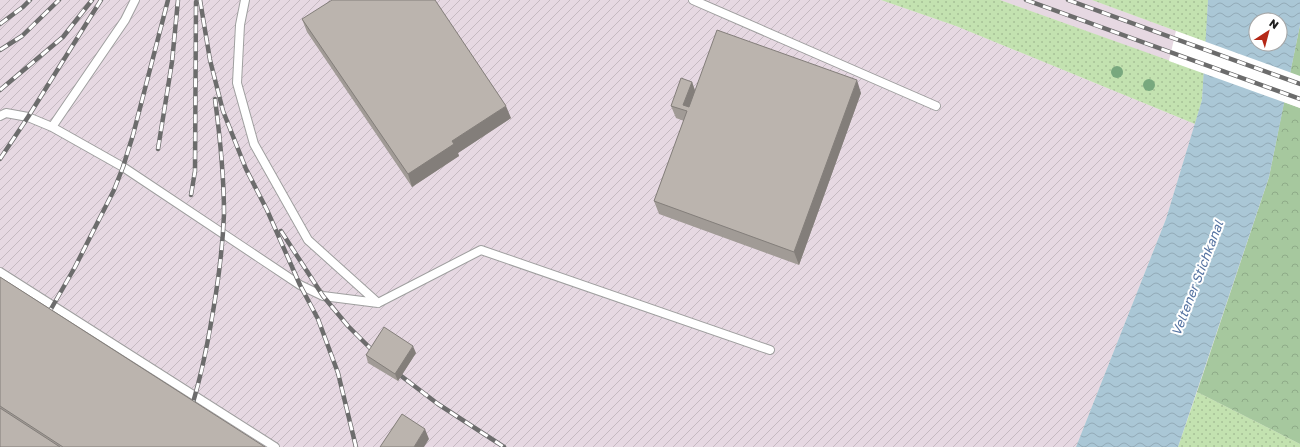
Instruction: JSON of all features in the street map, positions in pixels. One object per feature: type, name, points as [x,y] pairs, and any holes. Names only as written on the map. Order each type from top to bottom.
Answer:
[{"type":"lane","points":[[52,127],[125,20],[135,0]]},
{"type":"lane","points":[[245,0],[240,25],[237,83],[254,144],[308,240],[378,304]]},
{"type":"lane","points":[[693,0],[936,106]]},
{"type":"lane","points":[[0,116],[6,113],[28,117],[52,127],[123,167],[300,285],[324,296],[378,304],[481,250],[770,350]]},
{"type":"lane","points":[[0,272],[275,447]]},
{"type":"shaded area","points":[[0,0],[881,0],[956,26],[1195,124],[1166,219],[1076,447],[0,447]]},
{"type":"shaded area","points":[[1000,0],[1092,0],[1176,31],[1169,61]]},
{"type":"green space","points":[[881,0],[1000,0],[1204,73],[1202,100],[1195,124],[956,26]]},
{"type":"green space","points":[[1092,0],[1208,0],[1206,42]]},
{"type":"green space","points":[[1300,25],[1300,77],[1290,73]]},
{"type":"green space","points":[[1284,102],[1300,108],[1300,444],[1197,392],[1269,177]]},
{"type":"green space","points":[[1197,392],[1300,444],[1300,447],[1178,447]]},
{"type":"water","name":"Veltener Stichkanal","points":[[1208,0],[1300,0],[1300,25],[1269,177],[1178,447],[1076,447],[1166,219],[1202,100]]},
{"type":"pier","points":[[1176,31],[1300,76],[1300,108],[1169,61]]},
{"type":"building","points":[[332,0],[435,0],[506,106],[452,141],[454,144],[408,174],[302,19]]},
{"type":"building","points":[[717,30],[857,80],[794,252],[654,201],[687,111],[671,106],[681,78],[692,82],[683,105],[689,107]]},
{"type":"building","points":[[0,277],[265,447],[63,447],[0,406]]},
{"type":"building","points":[[384,327],[413,346],[395,374],[366,355]]},
{"type":"building","points":[[0,408],[60,447],[0,447]]},
{"type":"building","points":[[402,414],[425,429],[414,447],[380,447]]},
{"type":"railway","points":[[0,24],[30,0]]},
{"type":"railway","points":[[0,50],[22,36],[59,0]]},
{"type":"railway","points":[[0,90],[63,37],[92,0]]},
{"type":"railway","points":[[0,159],[101,0]]},
{"type":"railway","points":[[47,316],[75,267],[114,190],[123,167],[133,135],[168,0]]},
{"type":"railway","points":[[158,149],[172,62],[178,0]]},
{"type":"railway","points":[[200,0],[210,60],[223,111],[246,169],[267,210],[300,285],[318,319],[338,373],[356,447]]},
{"type":"railway","points":[[1026,0],[1300,99]]},
{"type":"railway","points":[[1068,0],[1300,84]]},
{"type":"railway","points":[[191,195],[195,171],[196,2]]},
{"type":"railway","points":[[191,409],[203,366],[209,337],[223,234],[224,199],[215,99]]},
{"type":"railway","points":[[281,231],[323,296],[348,326],[378,356]]},
{"type":"railway","points":[[392,369],[438,404],[504,447]]}]
